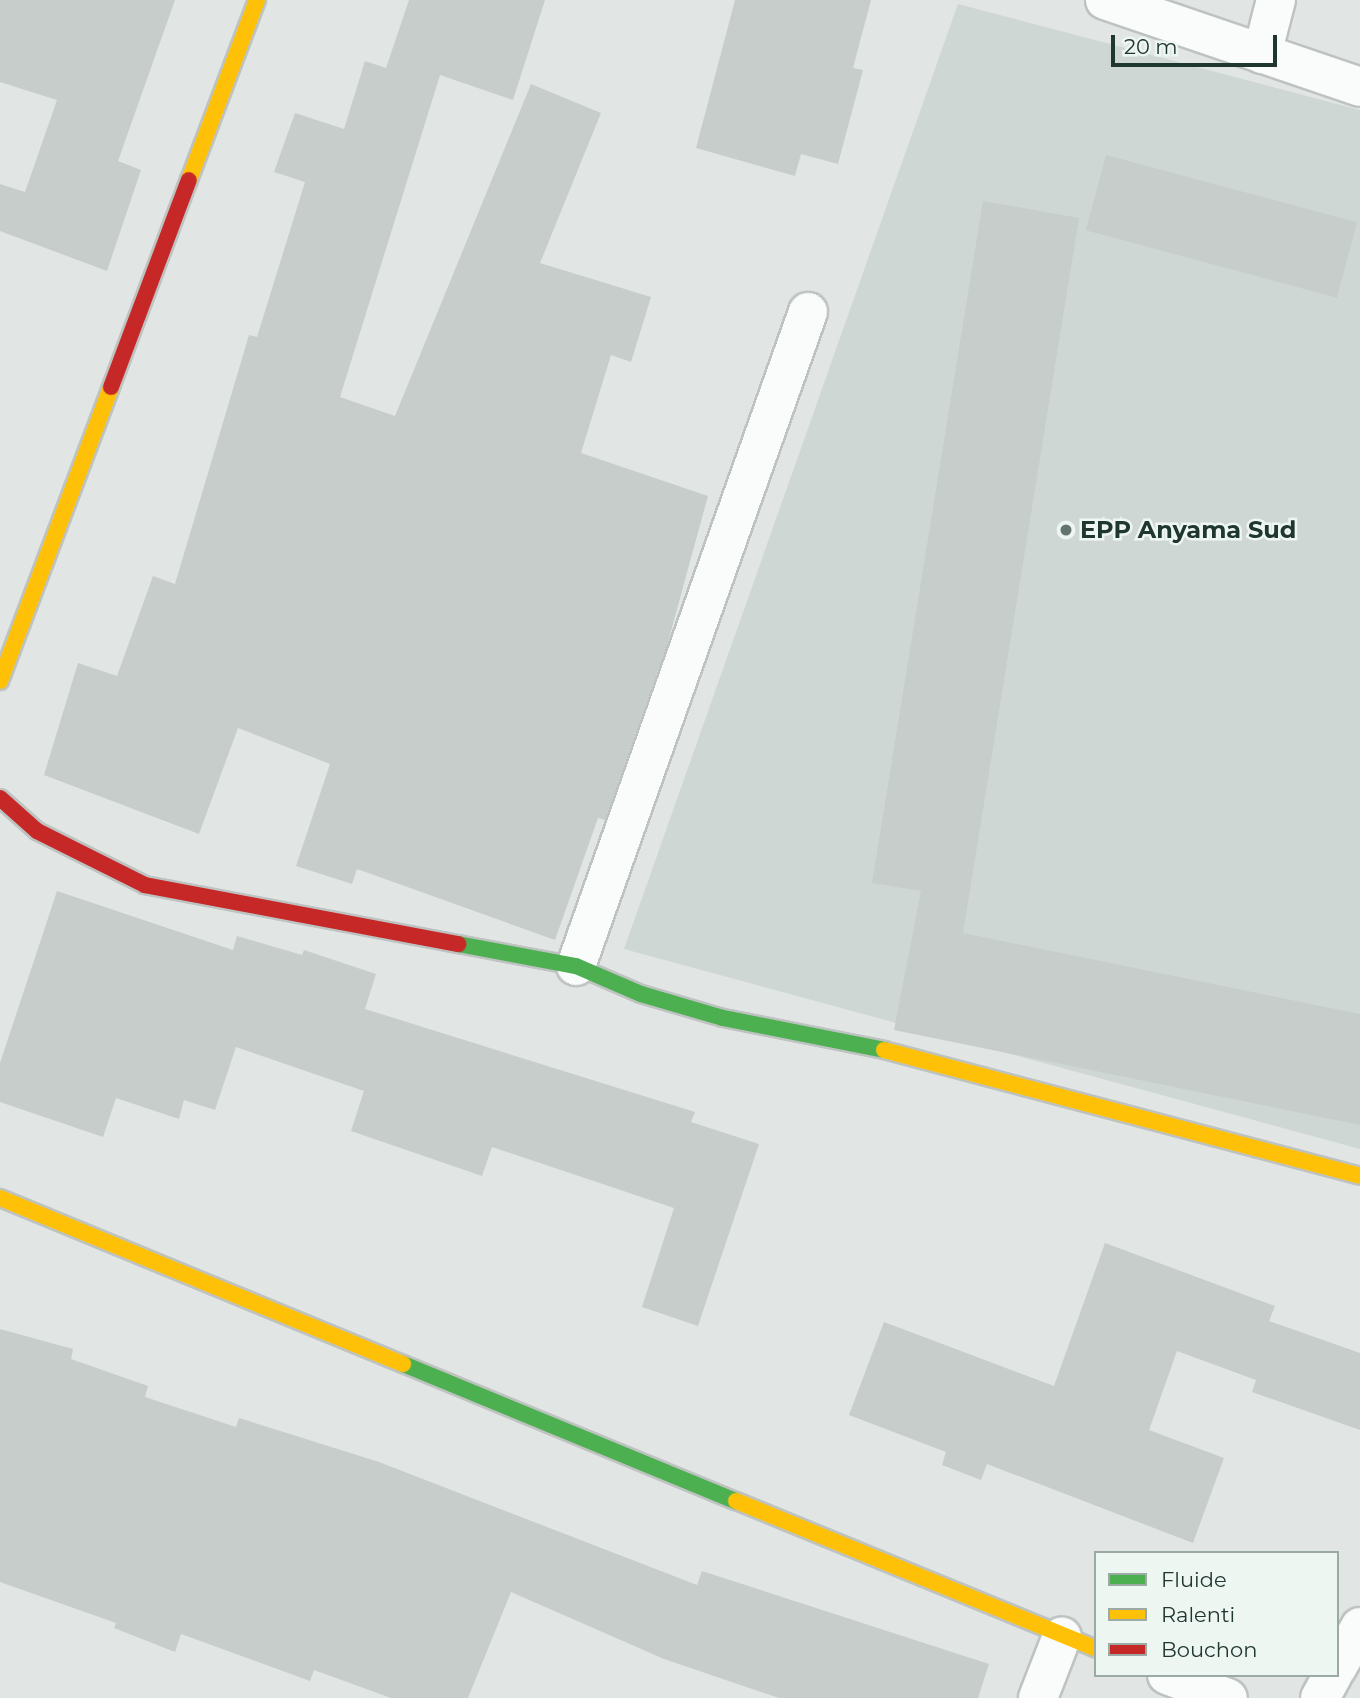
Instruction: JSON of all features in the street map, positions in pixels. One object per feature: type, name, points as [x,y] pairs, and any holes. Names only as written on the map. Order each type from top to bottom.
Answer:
[{"type":"street","points":[[0,681],[257,0]]},
{"type":"street","points":[[1105,0],[1360,87]]},
{"type":"street","points":[[1262,54],[1276,0]]},
{"type":"street","points":[[576,966],[808,312]]},
{"type":"street","points":[[0,798],[37,831],[145,885],[576,966],[641,994],[723,1018],[905,1054],[1360,1176]]},
{"type":"street","points":[[0,1198],[1079,1643],[1038,1698]]},
{"type":"street","points":[[1339,1664],[1360,1627]]},
{"type":"street","points":[[1172,1677],[1228,1698]]},
{"type":"street","points":[[1320,1698],[1332,1677]]},
{"type":"shaded area","name":"EPP Anyama Sud","points":[[958,4],[1360,110],[1360,1149],[624,949]]},
{"type":"building","points":[[0,0],[175,0],[118,161],[141,170],[107,271],[0,231],[0,184],[25,192],[57,100],[0,82]]},
{"type":"building","points":[[409,0],[545,0],[513,100],[440,75],[340,397],[395,416],[531,84],[601,113],[540,263],[651,297],[631,362],[611,355],[581,453],[708,496],[668,642],[605,820],[598,818],[555,940],[357,869],[352,884],[296,866],[330,764],[238,728],[199,834],[44,775],[78,663],[117,676],[153,576],[175,584],[249,335],[257,337],[305,182],[274,172],[295,113],[344,129],[365,61],[386,68]]},
{"type":"building","points":[[735,0],[871,0],[853,68],[863,70],[838,164],[801,154],[795,176],[696,148]]},
{"type":"building","points":[[1106,155],[1357,222],[1337,298],[1086,230]]},
{"type":"building","points":[[983,201],[1079,218],[963,933],[1360,1014],[1360,1125],[894,1030],[921,891],[872,883]]},
{"type":"building","points":[[57,891],[233,950],[237,936],[302,955],[304,950],[376,974],[365,1009],[695,1112],[691,1122],[759,1144],[698,1326],[642,1307],[674,1208],[492,1147],[482,1176],[351,1131],[364,1091],[236,1047],[215,1110],[184,1100],[179,1119],[116,1098],[103,1137],[0,1102],[0,1063]]},
{"type":"building","points":[[1105,1243],[1275,1306],[1269,1321],[1360,1353],[1360,1430],[1252,1392],[1256,1380],[1177,1351],[1149,1430],[1224,1458],[1193,1543],[987,1464],[981,1480],[942,1465],[946,1452],[849,1415],[884,1322],[1054,1386]]},
{"type":"building","points":[[0,1329],[73,1349],[71,1359],[148,1386],[145,1397],[236,1427],[239,1418],[379,1462],[697,1585],[702,1571],[989,1664],[978,1698],[779,1698],[664,1659],[511,1592],[468,1698],[391,1698],[314,1670],[310,1681],[181,1634],[175,1652],[114,1628],[116,1623],[0,1582]]},
{"type":"traffic: fast","points":[[458,944],[576,966],[641,994],[723,1018],[884,1050]]},
{"type":"traffic: fast","points":[[403,1364],[736,1501]]},
{"type":"traffic: slow","points":[[189,180],[257,0]]},
{"type":"traffic: slow","points":[[0,681],[111,387]]},
{"type":"traffic: slow","points":[[884,1050],[1360,1176]]},
{"type":"traffic: slow","points":[[0,1198],[403,1364]]},
{"type":"traffic: slow","points":[[736,1501],[1094,1648]]},
{"type":"traffic: jam","points":[[111,387],[189,180]]},
{"type":"traffic: jam","points":[[0,798],[37,831],[145,885],[458,944]]},
{"type":"place","name":"EPP Anyama Sud","points":[[1066,530]]}]
